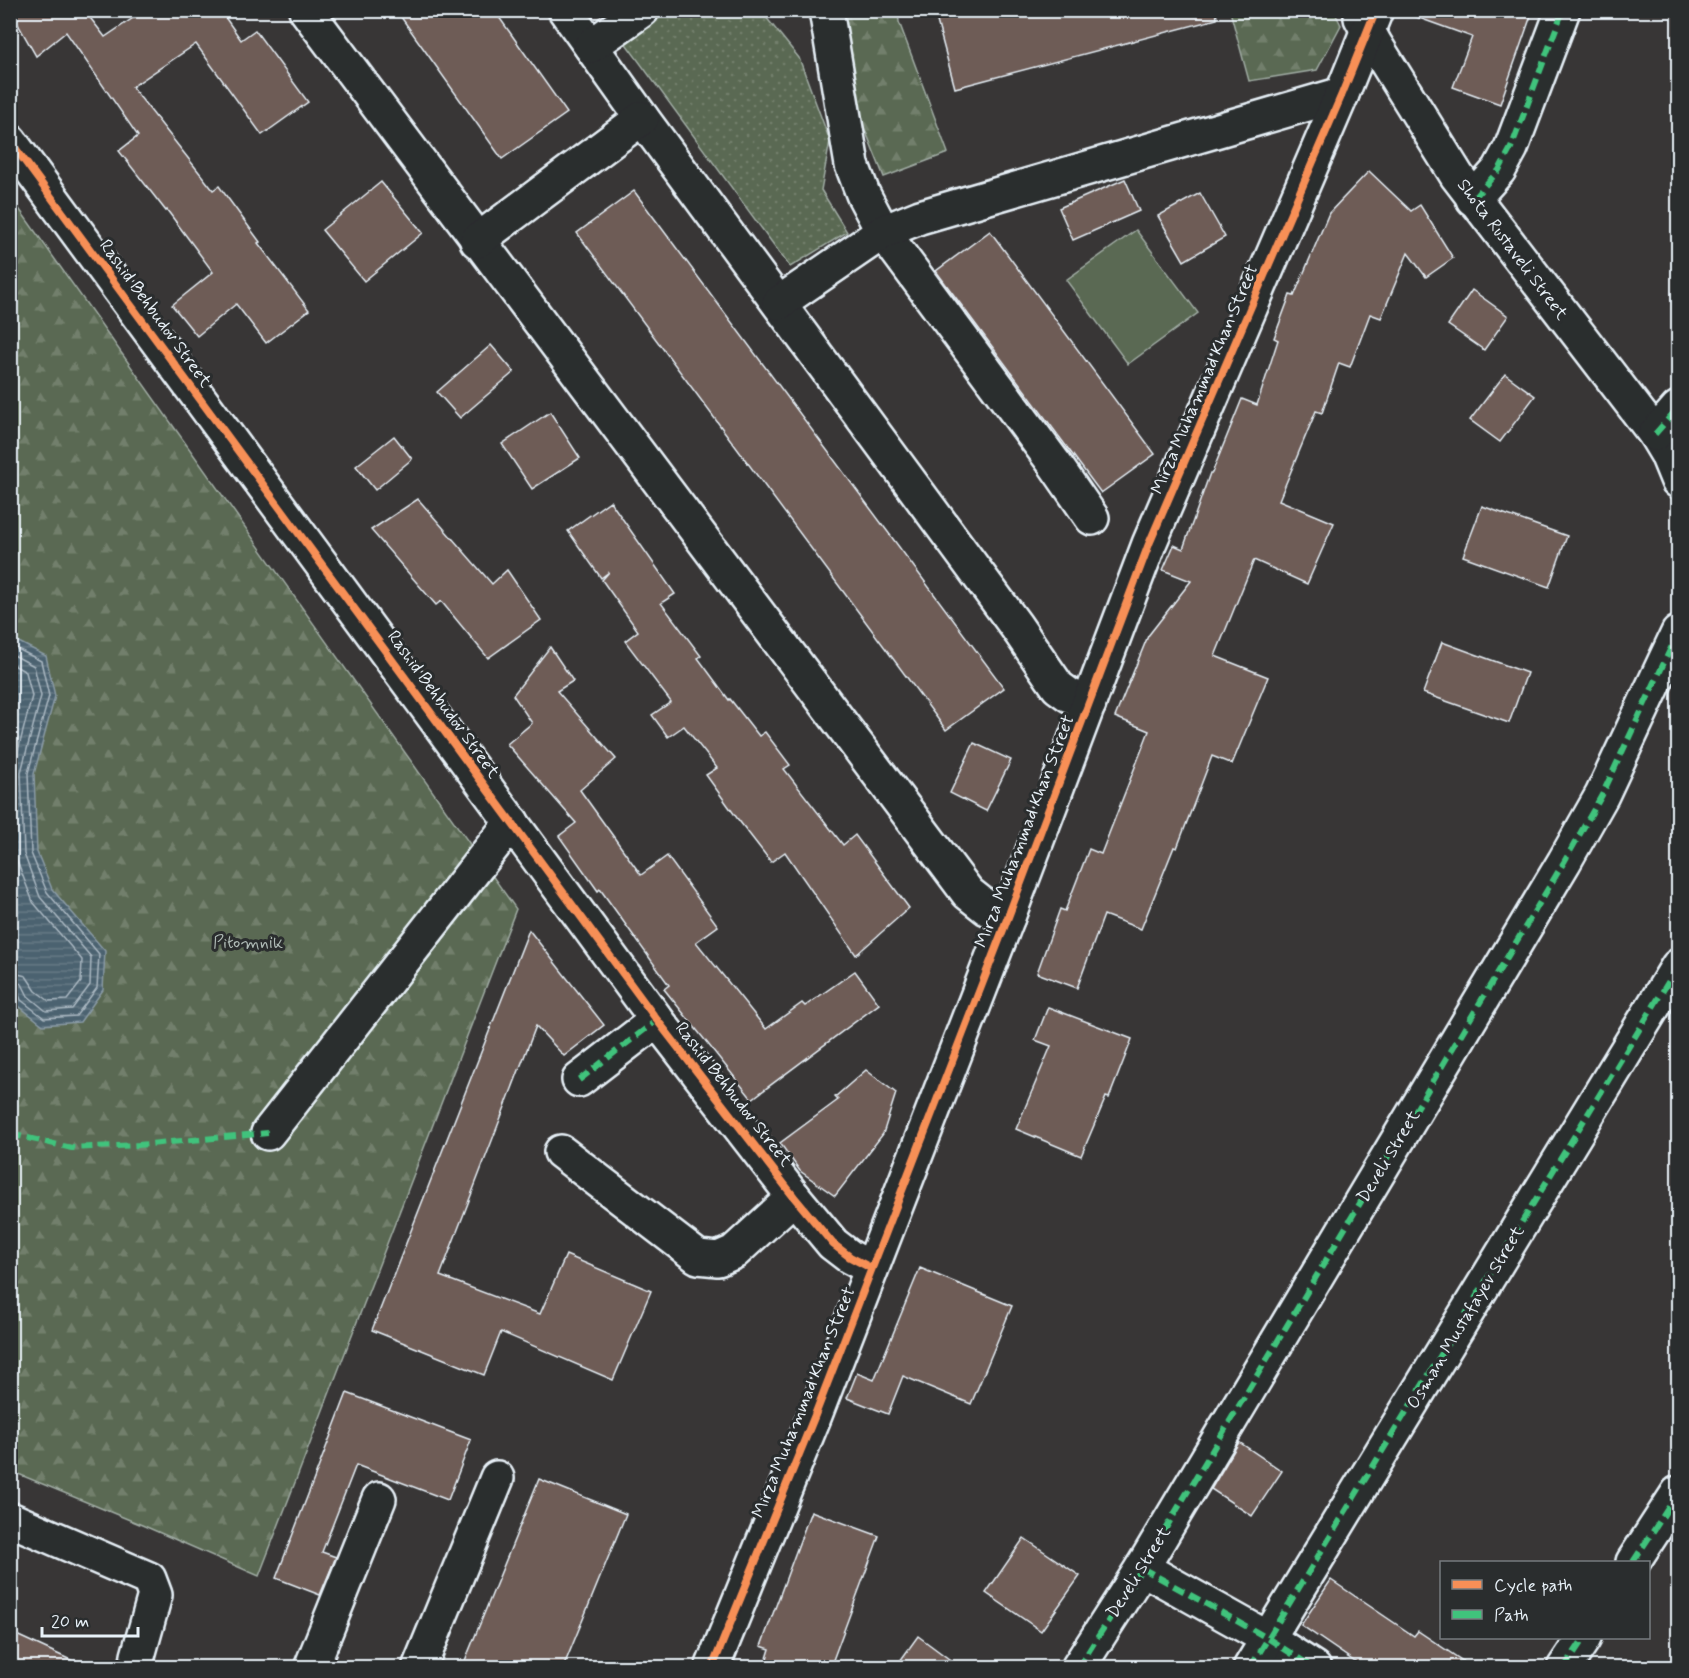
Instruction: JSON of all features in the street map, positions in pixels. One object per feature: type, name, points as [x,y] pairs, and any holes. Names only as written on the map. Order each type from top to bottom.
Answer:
[{"type":"street","points":[[306,10],[968,893],[987,908],[1008,917]]},
{"type":"street","points":[[566,10],[642,118],[1016,626],[1058,687],[1089,704]]},
{"type":"street","points":[[591,46],[642,10]]},
{"type":"street","points":[[826,10],[852,165],[862,194],[883,232],[1092,518]]},
{"type":"street","points":[[1473,199],[1499,170],[1511,148],[1563,10]]},
{"type":"street","name":"Shota Rustaveli Street","points":[[1367,17],[1436,142],[1473,199],[1655,434],[1667,454],[1678,481]]},
{"type":"street","name":"Mirza Muhammad Khan Street","points":[[712,1668],[815,1415],[1008,917],[1149,544],[1342,94],[1367,17]]},
{"type":"street","points":[[779,303],[883,232],[920,217],[1342,94]]},
{"type":"street","points":[[477,241],[642,118]]},
{"type":"street","name":"Rashid Behbudov Street","points":[[10,141],[657,1020],[833,1244],[850,1257],[872,1268]]},
{"type":"street","points":[[1655,434],[1678,408]]},
{"type":"street","name":"Develi Street","points":[[1078,1668],[1142,1568],[1564,862],[1602,795],[1678,633]]},
{"type":"street","points":[[268,1133],[512,822]]},
{"type":"street","name":"Osman Mustafayev Street","points":[[1250,1668],[1678,966]]},
{"type":"street","points":[[579,1080],[657,1020]]},
{"type":"street","points":[[561,1152],[698,1257],[718,1260],[734,1252],[794,1197]]},
{"type":"street","points":[[420,1668],[497,1478]]},
{"type":"street","points":[[1634,1561],[1678,1492]]},
{"type":"street","points":[[311,1668],[379,1499]]},
{"type":"street","points":[[10,1519],[149,1579],[155,1595],[136,1668]]},
{"type":"street","points":[[1142,1568],[1269,1639],[1314,1668]]},
{"type":"street","points":[[1564,1668],[1583,1639]]},
{"type":"green space","points":[[663,11],[761,11],[799,58],[830,141],[821,190],[847,232],[790,267],[621,37]]},
{"type":"green space","points":[[840,11],[898,11],[899,22],[948,153],[884,177],[854,102]]},
{"type":"green space","points":[[1230,11],[1334,11],[1341,25],[1317,70],[1249,81]]},
{"type":"green space","name":"Pitomnik","points":[[10,196],[516,909],[259,1576],[11,1471]]},
{"type":"green space","points":[[1136,230],[1198,313],[1128,364],[1066,280]]},
{"type":"water","points":[[11,638],[46,656],[55,696],[34,774],[37,852],[52,889],[105,951],[103,990],[80,1022],[43,1025],[15,1003],[11,980]]},
{"type":"building","points":[[10,10],[93,10],[88,15],[105,37],[145,10],[220,10],[241,40],[255,30],[308,102],[262,135],[196,44],[132,87],[213,190],[219,186],[260,242],[258,243],[309,310],[266,343],[236,304],[197,336],[172,305],[213,272],[119,151],[138,136],[66,32],[36,56]]},
{"type":"building","points":[[396,10],[494,10],[567,113],[502,159]]},
{"type":"building","points":[[934,10],[1216,10],[1217,19],[955,88]]},
{"type":"building","points":[[1409,10],[1533,10],[1500,104],[1453,87],[1472,37],[1408,14]]},
{"type":"building","points":[[1369,171],[1411,211],[1420,205],[1453,258],[1426,277],[1408,253],[1381,318],[1370,314],[1350,367],[1339,363],[1322,413],[1316,411],[1279,500],[1334,523],[1307,584],[1254,560],[1215,656],[1268,677],[1232,764],[1212,756],[1177,848],[1174,847],[1141,929],[1104,915],[1077,988],[1037,973],[1060,909],[1065,911],[1089,849],[1101,854],[1149,731],[1115,717],[1148,636],[1191,581],[1163,570],[1174,545],[1183,549],[1210,473],[1212,473],[1242,399],[1257,405],[1278,340],[1274,338],[1290,295],[1294,296],[1329,213]]},
{"type":"building","points":[[1125,179],[1139,211],[1073,240],[1059,208]]},
{"type":"building","points":[[381,182],[423,233],[364,281],[322,230]]},
{"type":"building","points":[[634,191],[1004,688],[946,730],[577,233]]},
{"type":"building","points":[[1200,193],[1225,237],[1184,261],[1158,216]]},
{"type":"building","points":[[990,231],[1155,454],[1101,493],[936,271]]},
{"type":"building","points":[[1472,290],[1508,316],[1484,350],[1448,325]]},
{"type":"building","points":[[491,345],[514,372],[460,418],[437,392]]},
{"type":"building","points":[[1505,374],[1535,396],[1500,442],[1470,420]]},
{"type":"building","points":[[550,412],[580,458],[532,489],[502,444]]},
{"type":"building","points":[[394,436],[412,459],[375,490],[356,466]]},
{"type":"building","points":[[418,499],[492,584],[507,570],[541,620],[488,658],[441,601],[436,605],[371,530]]},
{"type":"building","points":[[610,501],[675,594],[661,603],[701,656],[698,658],[759,736],[765,732],[790,765],[784,769],[843,845],[855,835],[909,908],[856,955],[785,852],[771,862],[737,818],[706,775],[717,768],[684,726],[668,737],[652,715],[671,702],[625,641],[638,631],[602,580],[609,572],[601,578],[568,531]]},
{"type":"building","points":[[1482,506],[1567,536],[1549,587],[1463,556]]},
{"type":"building","points":[[1442,642],[1527,673],[1509,723],[1423,693]]},
{"type":"building","points":[[550,647],[573,681],[557,691],[616,759],[580,790],[641,875],[667,856],[718,926],[696,942],[766,1029],[802,1003],[805,1006],[855,971],[879,1004],[752,1099],[664,989],[669,985],[559,836],[576,823],[507,744],[532,723],[513,695]]},
{"type":"building","points":[[974,743],[1011,760],[986,811],[950,793]]},
{"type":"building","points":[[529,930],[604,1025],[564,1056],[536,1026],[440,1276],[540,1314],[566,1255],[651,1291],[613,1380],[501,1332],[484,1375],[372,1330]]},
{"type":"building","points":[[1048,1007],[1132,1039],[1109,1098],[1106,1097],[1081,1156],[1016,1129],[1051,1046],[1035,1040]]},
{"type":"building","points":[[866,1070],[896,1093],[883,1134],[835,1196],[800,1171],[780,1143],[838,1100],[835,1097]]},
{"type":"building","points":[[920,1268],[1012,1306],[971,1404],[903,1376],[888,1414],[847,1398],[857,1373],[874,1380]]},
{"type":"building","points":[[347,1393],[471,1440],[448,1500],[356,1465],[322,1552],[336,1557],[320,1595],[276,1578]]},
{"type":"building","points":[[1239,1442],[1282,1471],[1252,1516],[1211,1489]]},
{"type":"building","points":[[539,1479],[626,1514],[563,1668],[462,1668]]},
{"type":"building","points":[[811,1511],[879,1536],[830,1668],[764,1668],[770,1649],[761,1646]]},
{"type":"building","points":[[1024,1538],[1080,1576],[1041,1631],[986,1593]]},
{"type":"building","points":[[1331,1580],[1414,1636],[1418,1631],[1473,1668],[1364,1668],[1301,1625]]},
{"type":"building","points":[[10,1632],[88,1668],[10,1668]]},
{"type":"building","points":[[918,1636],[961,1668],[895,1668]]},
{"type":"marked path","points":[[1473,199],[1499,170],[1511,148],[1563,10]]},
{"type":"marked path","points":[[1655,434],[1678,408]]},
{"type":"marked path","points":[[1078,1668],[1142,1568],[1564,862],[1602,795],[1678,633]]},
{"type":"marked path","points":[[1250,1668],[1678,966]]},
{"type":"marked path","points":[[579,1080],[657,1020]]},
{"type":"marked path","points":[[10,1134],[72,1148],[138,1145],[268,1133]]},
{"type":"marked path","points":[[1634,1561],[1678,1493]]},
{"type":"marked path","points":[[1142,1568],[1269,1639],[1314,1668]]},
{"type":"marked path","points":[[1564,1668],[1583,1639]]},
{"type":"cycle path","points":[[712,1668],[815,1415],[1008,917],[1149,544],[1376,10]]},
{"type":"cycle path","points":[[10,141],[657,1020],[833,1244],[850,1257],[871,1268]]}]
